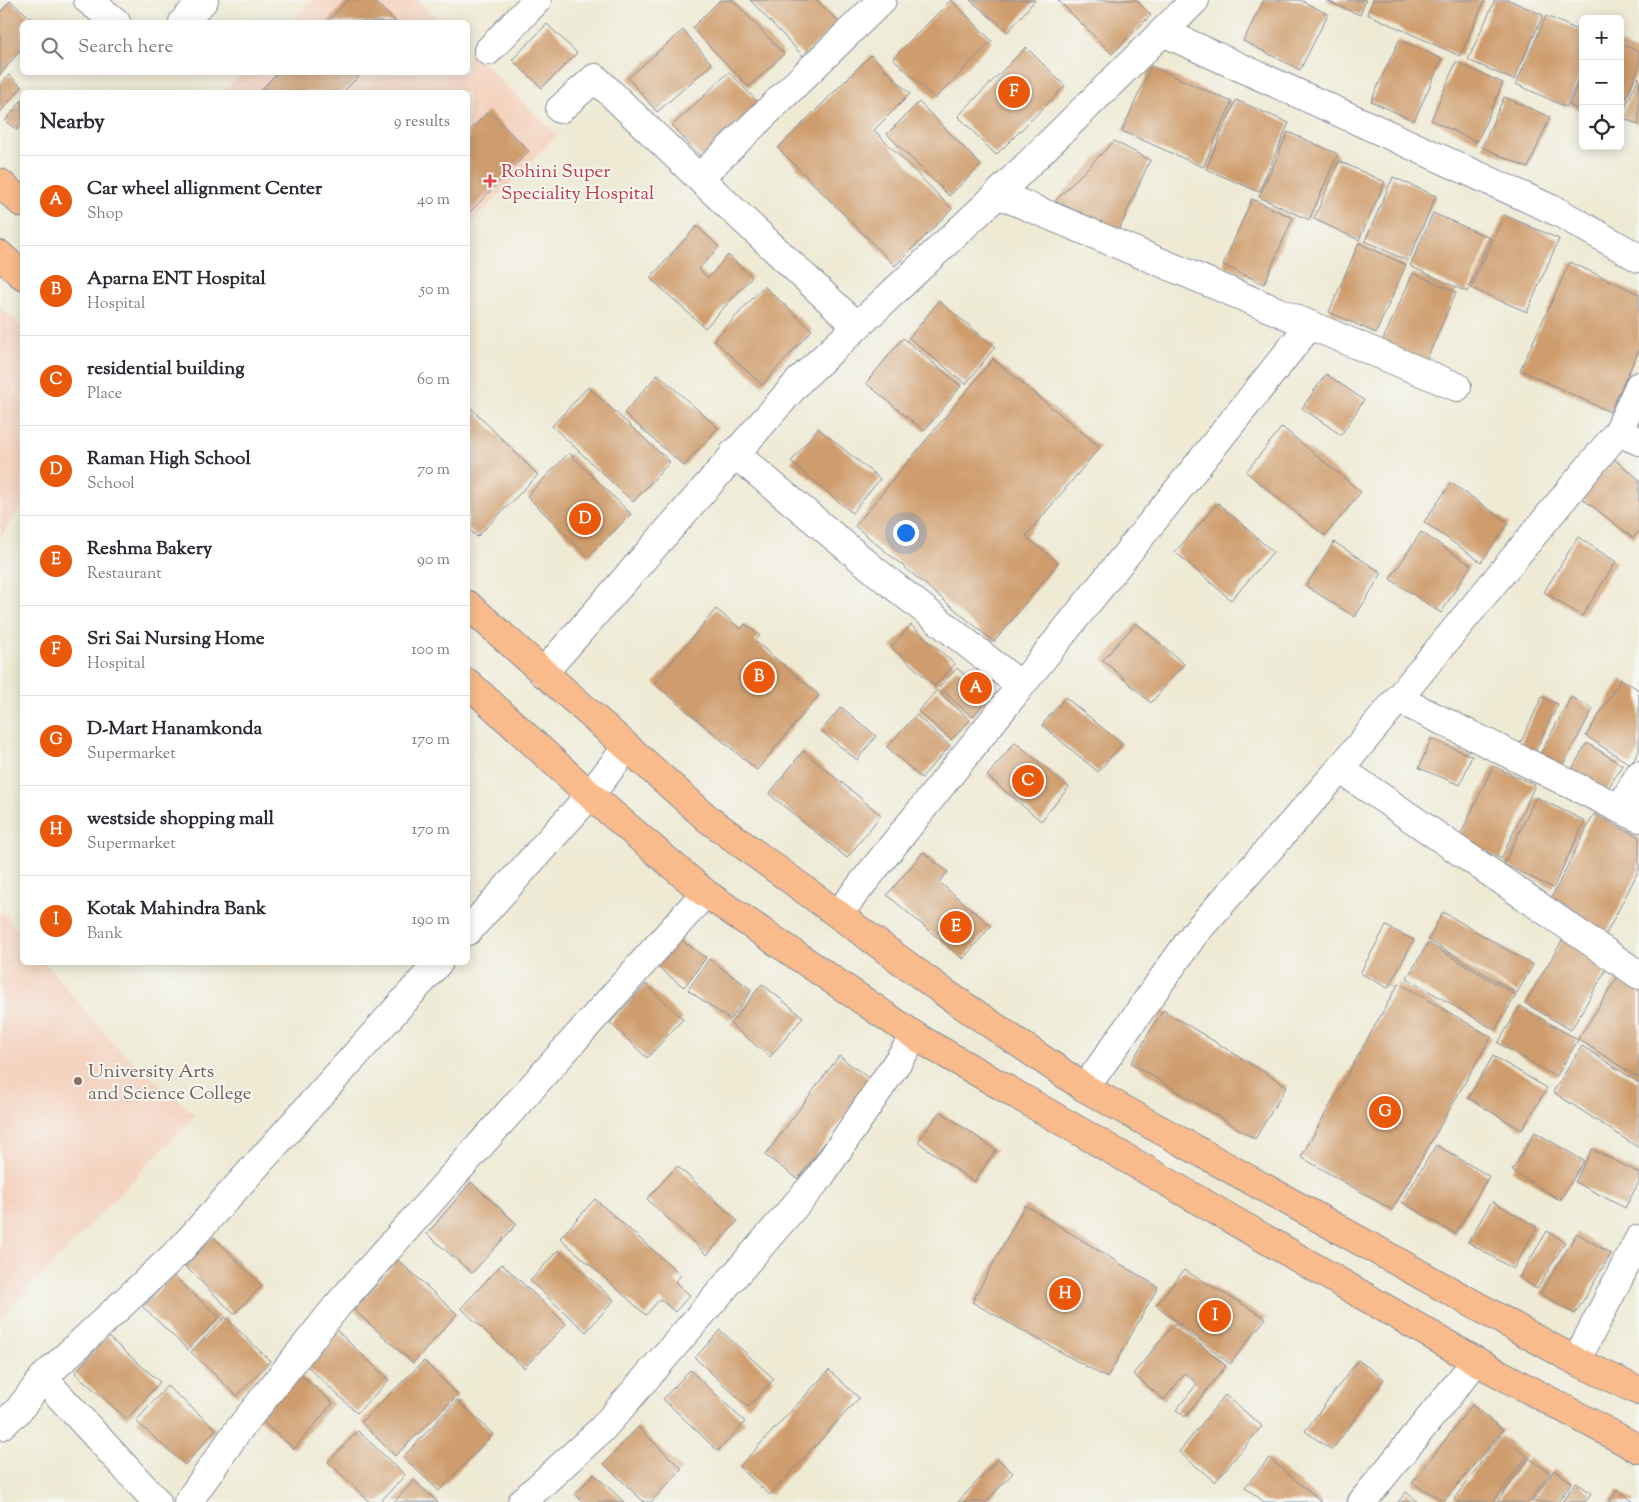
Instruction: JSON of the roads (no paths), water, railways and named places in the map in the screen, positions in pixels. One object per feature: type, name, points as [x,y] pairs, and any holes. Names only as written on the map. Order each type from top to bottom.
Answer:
[{"type":"main road","points":[[0,183],[20,201]]},
{"type":"main road","points":[[0,255],[20,273]]},
{"type":"main road","points":[[470,607],[708,819],[946,993],[1085,1088],[1576,1361],[1639,1391]]},
{"type":"main road","points":[[470,684],[590,795],[705,893],[914,1036],[1476,1361],[1639,1449]]},
{"type":"street","points":[[88,0],[113,20]]},
{"type":"street","points":[[185,20],[204,0]]},
{"type":"street","points":[[488,51],[538,0]]},
{"type":"street","points":[[699,178],[882,0]]},
{"type":"street","points":[[543,673],[800,380],[998,194],[1195,0]]},
{"type":"street","points":[[1162,32],[1560,213],[1639,258]]},
{"type":"street","points":[[560,109],[595,78],[857,326]]},
{"type":"street","points":[[998,194],[1457,387]]},
{"type":"street","points":[[838,914],[1310,324]]},
{"type":"street","points":[[1085,1088],[1195,934],[1629,436],[1639,386]]},
{"type":"street","points":[[734,453],[879,574],[1020,685]]},
{"type":"street","points":[[1398,699],[1630,813],[1639,775]]},
{"type":"street","points":[[470,929],[590,795],[627,747]]},
{"type":"street","points":[[1340,769],[1639,975]]},
{"type":"street","points":[[188,1502],[236,1433],[337,1306],[705,893]]},
{"type":"street","points":[[6,1412],[180,1248],[436,965]]},
{"type":"street","points":[[522,1502],[602,1429],[819,1178],[914,1036]]},
{"type":"street","points":[[1576,1361],[1639,1239]]},
{"type":"street","points":[[1362,1502],[1476,1361]]},
{"type":"street","points":[[42,1378],[157,1502]]},
{"type":"place","name":"Sri Sai Nursing Home","points":[[1014,92]]},
{"type":"place","name":"Rohini Super Speciality Hospital","points":[[490,181]]},
{"type":"place","name":"Raman High School","points":[[585,519]]},
{"type":"place","name":"Aparna ENT Hospital","points":[[759,677]]},
{"type":"place","name":"Car wheel allignment Center","points":[[976,688]]},
{"type":"place","name":"residential building","points":[[1028,781]]},
{"type":"place","name":"Reshma Bakery","points":[[956,927]]},
{"type":"place","name":"University Arts and Science College","points":[[78,1081]]},
{"type":"place","name":"D-Mart Hanamkonda","points":[[1385,1112]]},
{"type":"place","name":"westside shopping mall","points":[[1065,1294]]},
{"type":"place","name":"Kotak Mahindra Bank","points":[[1215,1316]]}]
